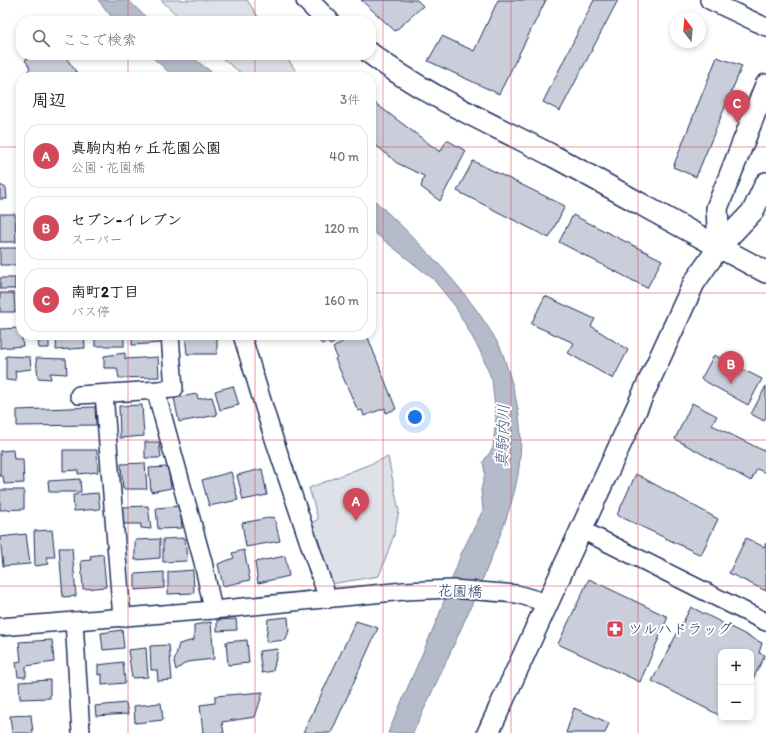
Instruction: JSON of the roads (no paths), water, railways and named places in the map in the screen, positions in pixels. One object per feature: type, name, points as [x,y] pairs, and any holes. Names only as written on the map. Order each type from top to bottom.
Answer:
[{"type":"street","points":[[308,0],[323,16]]},
{"type":"street","points":[[709,0],[766,27]]},
{"type":"street","points":[[376,58],[393,71],[766,272]]},
{"type":"street","points":[[719,247],[717,208],[766,85]]},
{"type":"street","points":[[488,733],[580,529],[694,283],[719,247],[754,211],[766,183]]},
{"type":"street","points":[[79,395],[156,392],[174,389],[170,340]]},
{"type":"street","points":[[244,340],[271,430],[328,599]]},
{"type":"street","points":[[156,392],[203,562],[213,610]]},
{"type":"street","points":[[104,394],[122,618]]},
{"type":"street","points":[[580,529],[766,622]]},
{"type":"street","name":"花園橋","points":[[0,627],[213,610],[404,590],[452,589],[517,594],[547,603]]},
{"type":"street","points":[[74,621],[81,733]]},
{"type":"water","points":[[98,0],[128,0],[145,16],[111,16]]},
{"type":"water","points":[[155,60],[196,60],[211,72],[169,72]]},
{"type":"water","name":"真駒内川","points":[[376,202],[442,267],[473,305],[500,347],[514,390],[520,423],[521,445],[519,471],[508,513],[488,566],[452,650],[413,733],[388,733],[439,615],[461,554],[483,510],[481,490],[485,473],[483,462],[493,448],[496,418],[492,380],[480,351],[455,306],[433,279],[376,234]]},
{"type":"place","name":"南町2丁目","points":[[737,123]]},
{"type":"place","name":"セブン-イレブン","points":[[731,384]]},
{"type":"place","name":"真駒内柏ヶ丘花園公園","points":[[356,521]]},
{"type":"place","name":"ツルハドラッグ","points":[[615,629]]}]
